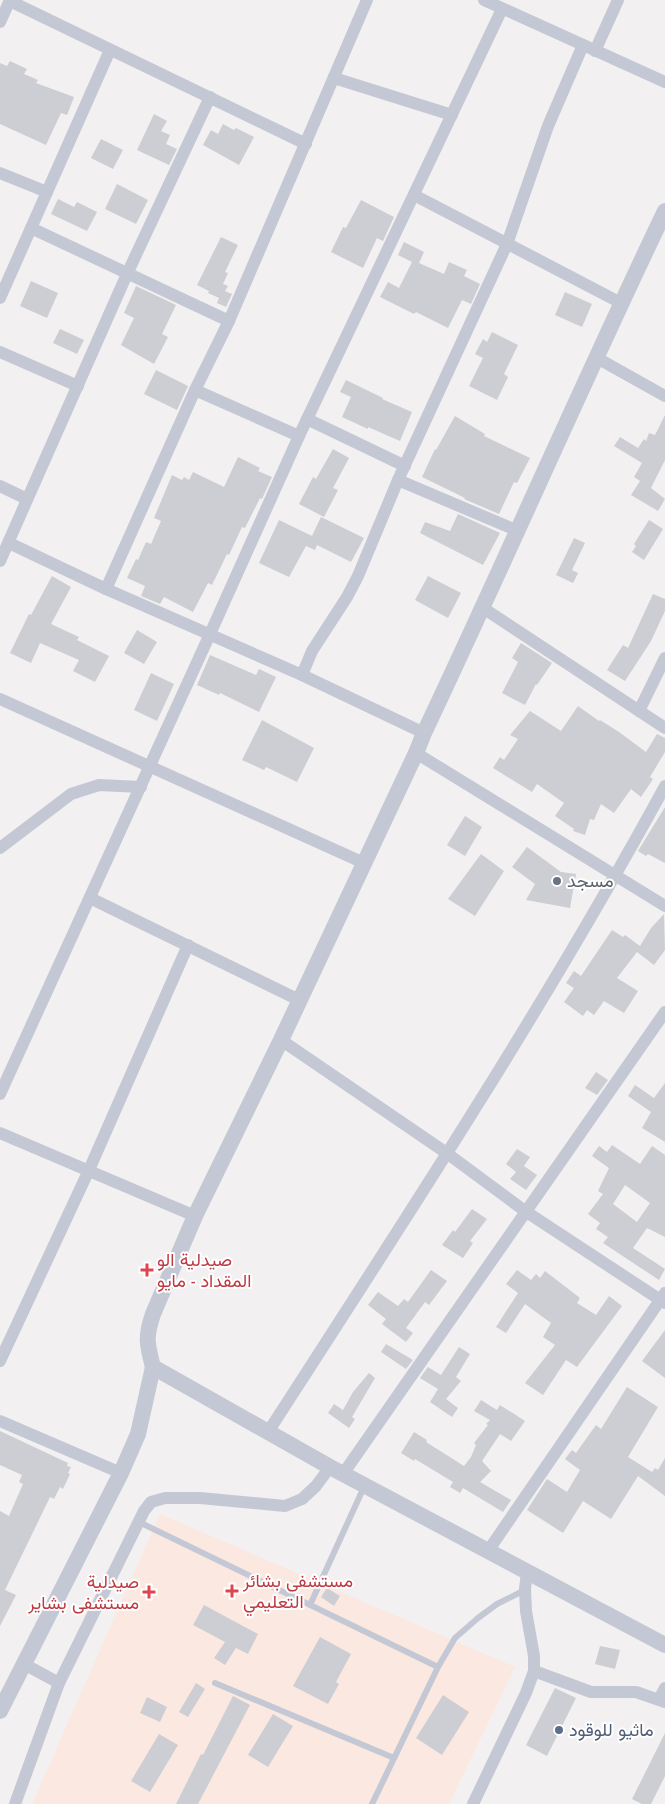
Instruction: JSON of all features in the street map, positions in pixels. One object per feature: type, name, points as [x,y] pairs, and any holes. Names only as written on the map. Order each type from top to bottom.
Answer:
[{"type":"street","points":[[106,589],[195,390],[229,321],[367,0]]},
{"type":"street","points":[[484,0],[665,82]]},
{"type":"street","points":[[302,674],[315,645],[358,576],[398,480],[508,244],[548,126],[589,48],[618,0]]},
{"type":"street","points":[[0,22],[10,1],[306,144]]},
{"type":"street","points":[[0,1094],[299,436],[502,9]]},
{"type":"street","points":[[0,298],[110,50]]},
{"type":"street","points":[[334,78],[452,115]]},
{"type":"street","points":[[0,561],[127,274],[210,97]]},
{"type":"street","points":[[0,172],[47,192]]},
{"type":"street","points":[[414,195],[621,303]]},
{"type":"street","points":[[0,1710],[121,1473],[138,1434],[153,1367],[146,1343],[148,1329],[195,1216],[281,1040],[416,753],[621,303],[665,211]]},
{"type":"street","points":[[31,228],[229,321]]},
{"type":"street","points":[[0,352],[78,386]]},
{"type":"street","points":[[597,358],[665,396]]},
{"type":"street","points":[[195,390],[299,436]]},
{"type":"street","points":[[307,419],[405,466]]},
{"type":"street","points":[[398,480],[518,532]]},
{"type":"street","points":[[0,486],[27,499]]},
{"type":"street","points":[[9,543],[106,589],[302,674],[424,734]]},
{"type":"street","points":[[483,608],[665,728]]},
{"type":"street","points":[[639,711],[665,658]]},
{"type":"street","points":[[0,699],[364,864]]},
{"type":"street","points":[[416,753],[665,906]]},
{"type":"street","points":[[0,848],[71,794],[99,786],[141,787]]},
{"type":"street","points":[[268,1432],[448,1154],[615,877],[665,786]]},
{"type":"street","points":[[90,898],[300,1000]]},
{"type":"street","points":[[0,1361],[89,1170],[188,945]]},
{"type":"street","points":[[15,1804],[59,1683],[144,1511],[152,1502],[164,1498],[200,1498],[285,1506],[302,1498],[337,1471],[525,1211],[665,1012]]},
{"type":"street","points":[[281,1040],[448,1154],[525,1211],[663,1299],[488,1551]]},
{"type":"street","points":[[0,1133],[195,1216]]},
{"type":"street","points":[[153,1367],[337,1471],[665,1645]]},
{"type":"street","points":[[0,1421],[121,1473]]},
{"type":"street","points":[[473,1804],[526,1693],[534,1671],[534,1656],[526,1611],[525,1590],[527,1572]]},
{"type":"street","points":[[24,1664],[59,1683]]},
{"type":"street","points":[[534,1671],[590,1692],[636,1692],[663,1697]]},
{"type":"lane","points":[[310,1605],[365,1486]]},
{"type":"lane","points":[[139,1522],[438,1667]]},
{"type":"lane","points":[[372,1804],[446,1650],[464,1630],[497,1604],[525,1590]]},
{"type":"lane","points":[[215,1684],[394,1758]]},
{"type":"shaded area","name":"مستشفى بشائر التعليمي","points":[[160,1514],[515,1667],[449,1804],[32,1804]]},
{"type":"building","points":[[10,61],[27,69],[24,74],[38,80],[36,83],[74,97],[67,115],[61,113],[46,145],[0,124],[0,63],[7,66]]},
{"type":"building","points":[[154,114],[167,121],[161,131],[170,135],[166,144],[177,149],[169,165],[137,150]]},
{"type":"building","points":[[223,124],[254,137],[239,165],[203,145],[211,130],[218,134]]},
{"type":"building","points":[[101,139],[123,150],[113,169],[91,158]]},
{"type":"building","points":[[117,184],[148,200],[136,224],[105,209]]},
{"type":"building","points":[[58,199],[74,207],[77,202],[97,212],[87,231],[51,214]]},
{"type":"building","points":[[361,200],[394,217],[383,241],[377,238],[363,268],[331,252],[343,227],[346,228]]},
{"type":"building","points":[[221,237],[238,245],[225,272],[228,273],[223,284],[228,286],[225,291],[232,294],[226,307],[217,303],[219,298],[197,285]]},
{"type":"building","points":[[404,242],[424,252],[419,263],[444,274],[449,262],[467,270],[464,276],[480,284],[471,304],[462,300],[448,328],[380,297],[388,282],[399,288],[412,262],[398,255]]},
{"type":"building","points":[[31,281],[58,293],[47,318],[20,306]]},
{"type":"building","points":[[136,286],[176,305],[162,334],[168,337],[154,364],[121,345],[134,318],[124,313]]},
{"type":"building","points":[[565,292],[592,304],[582,327],[555,315]]},
{"type":"building","points":[[60,329],[84,340],[77,354],[53,343]]},
{"type":"building","points":[[492,332],[518,345],[504,374],[508,377],[497,400],[469,386],[483,358],[475,354],[483,339],[487,342]]},
{"type":"building","points":[[156,370],[188,386],[177,410],[144,394]]},
{"type":"building","points":[[346,380],[412,412],[400,441],[342,417],[351,397],[340,392]]},
{"type":"building","points":[[665,415],[665,460],[651,488],[665,499],[658,511],[631,495],[640,481],[634,477],[642,463],[614,446],[620,437],[638,448],[644,439],[646,441],[649,433],[655,435]]},
{"type":"building","points":[[455,416],[485,434],[484,436],[530,458],[517,483],[514,482],[499,514],[464,499],[422,477],[435,449]]},
{"type":"building","points":[[333,449],[349,458],[333,488],[338,490],[324,517],[299,504],[313,477],[316,479]]},
{"type":"building","points":[[238,457],[260,468],[258,471],[272,477],[262,499],[260,498],[245,528],[242,527],[229,555],[227,554],[212,585],[208,583],[193,612],[164,597],[160,604],[141,596],[145,586],[127,578],[146,542],[151,544],[161,521],[154,518],[172,475],[182,480],[184,477],[189,480],[193,472],[224,487]]},
{"type":"building","points":[[458,514],[500,533],[483,565],[420,533],[425,522],[450,531]]},
{"type":"building","points":[[321,517],[364,538],[351,562],[317,545],[315,550],[306,546],[289,577],[259,563],[279,520],[312,536]]},
{"type":"building","points":[[649,520],[663,529],[644,560],[632,552],[636,546],[634,544]]},
{"type":"building","points":[[574,538],[585,543],[572,570],[578,573],[573,583],[556,575]]},
{"type":"building","points":[[52,576],[71,587],[51,624],[79,637],[77,640],[109,656],[95,682],[73,671],[79,660],[40,643],[31,663],[10,653],[29,614],[31,615]]},
{"type":"building","points":[[428,576],[461,593],[448,618],[415,600]]},
{"type":"building","points":[[653,594],[665,599],[665,611],[651,641],[625,681],[607,670],[623,645],[628,648]]},
{"type":"building","points":[[137,630],[157,642],[144,664],[124,653]]},
{"type":"building","points":[[521,643],[552,663],[536,684],[525,705],[502,693],[518,662],[512,658]]},
{"type":"building","points":[[210,655],[256,675],[259,669],[276,677],[259,712],[220,693],[219,695],[197,685]]},
{"type":"building","points":[[151,673],[174,684],[157,721],[134,710]]},
{"type":"building","points":[[578,706],[646,752],[657,734],[665,738],[665,752],[650,777],[653,779],[641,797],[631,789],[614,813],[601,804],[594,820],[590,819],[585,835],[573,831],[574,829],[555,816],[564,803],[537,784],[532,792],[493,768],[500,757],[504,760],[518,739],[510,735],[530,711],[561,731]]},
{"type":"building","points":[[262,720],[314,748],[297,782],[266,767],[264,770],[242,760]]},
{"type":"building","points":[[665,807],[665,863],[638,851]]},
{"type":"building","points":[[465,816],[482,827],[465,856],[447,845]]},
{"type":"building","points":[[527,847],[561,872],[576,874],[570,908],[526,900],[535,884],[512,867]]},
{"type":"building","points":[[481,854],[504,871],[475,916],[448,899]]},
{"type":"building","points":[[664,914],[665,950],[654,965],[637,952],[617,978],[638,991],[624,1013],[604,1001],[594,1015],[587,1010],[583,1016],[564,1002],[574,988],[566,983],[574,971],[581,976],[612,930],[623,937],[625,935],[640,946],[651,928]]},
{"type":"building","points":[[596,1072],[608,1080],[597,1095],[585,1088]]},
{"type":"building","points":[[665,1083],[665,1142],[642,1128],[651,1112],[628,1096],[635,1085],[654,1098]]},
{"type":"building","points":[[612,1145],[640,1164],[652,1146],[665,1155],[665,1237],[647,1228],[633,1248],[665,1269],[659,1280],[603,1243],[608,1237],[596,1229],[600,1223],[588,1214],[603,1194],[598,1191],[609,1168],[592,1156],[599,1146],[607,1152]],"holes":[[[625,1185],[650,1203],[637,1222],[613,1204]]]},
{"type":"building","points":[[517,1149],[530,1157],[524,1166],[537,1175],[526,1190],[510,1179],[516,1172],[506,1164]]},
{"type":"building","points":[[472,1209],[487,1219],[470,1241],[473,1243],[463,1258],[442,1245],[453,1230],[455,1232]]},
{"type":"building","points":[[431,1270],[447,1281],[429,1305],[425,1302],[406,1328],[413,1333],[406,1342],[382,1324],[386,1319],[368,1305],[378,1292],[398,1306],[404,1299],[408,1302]]},
{"type":"building","points":[[517,1270],[531,1280],[536,1274],[540,1278],[545,1271],[580,1298],[577,1303],[596,1315],[609,1296],[622,1306],[577,1367],[566,1360],[543,1395],[525,1383],[555,1345],[543,1337],[551,1323],[525,1304],[506,1333],[496,1327],[518,1293],[506,1284]]},
{"type":"building","points":[[665,1330],[665,1378],[642,1361]]},
{"type":"building","points":[[386,1344],[413,1360],[406,1369],[381,1352]]},
{"type":"building","points":[[459,1347],[470,1354],[456,1377],[461,1381],[446,1399],[458,1408],[452,1417],[430,1402],[438,1389],[420,1378],[428,1367],[441,1375]]},
{"type":"building","points":[[369,1373],[375,1378],[352,1417],[355,1419],[349,1428],[328,1413],[334,1404],[343,1410],[353,1392]]},
{"type":"building","points":[[627,1387],[658,1407],[628,1457],[652,1472],[655,1468],[658,1470],[665,1458],[665,1496],[638,1476],[611,1519],[583,1501],[563,1533],[527,1510],[547,1479],[567,1492],[580,1470],[565,1459],[572,1450],[576,1453],[596,1425],[601,1429]]},
{"type":"building","points":[[481,1400],[497,1410],[500,1405],[525,1421],[511,1441],[500,1434],[482,1461],[491,1471],[480,1482],[511,1500],[503,1512],[463,1488],[460,1493],[450,1487],[453,1482],[415,1459],[414,1461],[401,1453],[414,1432],[427,1440],[426,1442],[464,1466],[471,1457],[476,1445],[474,1443],[490,1420],[474,1411]]},
{"type":"building","points":[[0,1431],[68,1463],[67,1466],[71,1467],[63,1489],[60,1487],[54,1499],[50,1497],[5,1590],[16,1595],[0,1626],[0,1511],[9,1516],[23,1484],[19,1482],[22,1475],[0,1465]]},
{"type":"building","points":[[327,1588],[340,1596],[334,1606],[321,1597]]},
{"type":"building","points":[[204,1605],[258,1634],[248,1654],[236,1648],[225,1665],[214,1658],[225,1642],[193,1625]]},
{"type":"building","points":[[320,1637],[351,1654],[336,1682],[339,1684],[328,1704],[293,1686]]},
{"type":"building","points":[[600,1646],[620,1650],[615,1669],[595,1664]]},
{"type":"building","points":[[196,1683],[205,1689],[188,1717],[179,1712]]},
{"type":"building","points":[[555,1688],[576,1698],[547,1756],[526,1745]]},
{"type":"building","points":[[443,1695],[469,1712],[442,1755],[416,1738]]},
{"type":"building","points":[[233,1696],[250,1705],[198,1804],[176,1804],[201,1754],[203,1755]]},
{"type":"building","points":[[147,1697],[167,1707],[160,1722],[140,1713]]},
{"type":"building","points":[[273,1714],[293,1726],[268,1767],[248,1755]]},
{"type":"building","points":[[665,1733],[665,1776],[651,1804],[642,1804],[632,1799]]},
{"type":"building","points":[[159,1734],[178,1745],[150,1792],[131,1781]]},
{"type":"place","name":"مسجد","points":[[557,881]]},
{"type":"place","name":"صيدلية الو المقداد - مايو","points":[[147,1270]]},
{"type":"place","name":"مستشفى بشائر التعليمي","points":[[232,1591]]},
{"type":"place","name":"صيدلية مستشفى بشاير","points":[[149,1592]]},
{"type":"place","name":"ماثيو للوقود","points":[[559,1730]]}]
